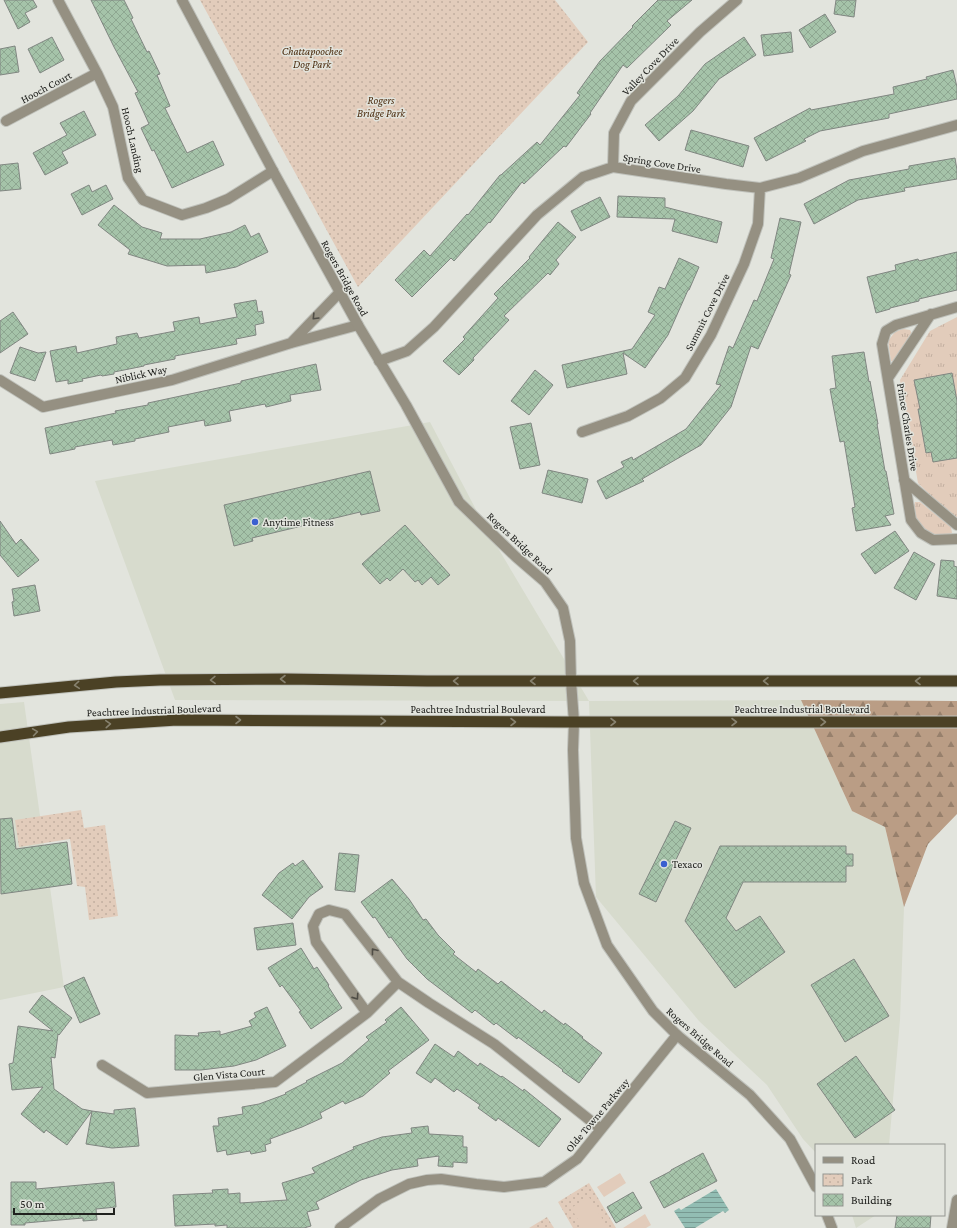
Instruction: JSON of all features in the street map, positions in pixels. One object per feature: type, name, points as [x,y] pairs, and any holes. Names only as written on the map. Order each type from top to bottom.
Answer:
[{"type":"highway","points":[[0,693],[116,682],[160,680],[957,681]]},
{"type":"highway","name":"Peachtree Industrial Boulevard","points":[[0,737],[69,727],[177,720],[957,722]]},
{"type":"street","name":"Hooch Landing","points":[[58,0],[97,73],[113,107],[128,178],[143,200],[182,215],[228,200],[273,171]]},
{"type":"street","name":"Rogers Bridge Road","points":[[182,0],[273,171],[358,325],[406,405],[459,502],[516,557],[545,582],[563,608],[570,641],[574,722],[573,757],[576,838],[584,883],[607,945],[653,1011],[677,1035],[750,1095],[790,1139],[815,1185]]},
{"type":"street","name":"Valley Cove Drive","points":[[613,168],[614,133],[631,100],[700,32],[737,0]]},
{"type":"street","name":"Hooch Court","points":[[6,122],[97,73]]},
{"type":"street","name":"Spring Cove Drive","points":[[379,361],[407,351],[434,327],[537,215],[583,177],[613,168],[760,188],[798,178],[863,151],[957,125]]},
{"type":"street","name":"Summit Cove Drive","points":[[582,432],[628,416],[661,398],[685,378],[711,335],[744,264],[758,224],[760,188]]},
{"type":"street","name":"Niblick Way","points":[[291,343],[340,292]]},
{"type":"street","name":"Prince Charles Drive","points":[[957,307],[896,325],[886,331],[882,344],[911,520],[921,533],[933,540],[957,538]]},
{"type":"street","name":"Prince Charles Drive","points":[[888,378],[931,314]]},
{"type":"street","name":"Niblick Way","points":[[0,380],[43,407],[172,380],[291,343],[358,325]]},
{"type":"street","name":"Prince Charles Drive","points":[[904,480],[957,525]]},
{"type":"street","points":[[367,1013],[316,942],[313,926],[319,914],[330,910],[344,914],[398,982],[434,1007],[494,1044],[601,1129]]},
{"type":"street","name":"Glen Vista Court","points":[[102,1065],[148,1093],[275,1082],[367,1013],[398,982]]},
{"type":"street","name":"Olde Towne Parkway","points":[[340,1228],[379,1199],[409,1184],[441,1179],[504,1187],[544,1182],[577,1159],[677,1035]]},
{"type":"street","points":[[952,1228],[957,1200]]},
{"type":"street","points":[[827,1216],[832,1228]]},
{"type":"shaded area","points":[[430,422],[483,523],[589,701],[175,700],[95,481]]},
{"type":"shaded area","points":[[801,700],[852,811],[885,827],[904,907],[900,1020],[889,1144],[815,1144],[815,1152],[803,1139],[767,1085],[699,1021],[596,897],[589,701]]},
{"type":"shaded area","points":[[24,702],[64,987],[0,1000],[0,704]]},
{"type":"shaded area","points":[[852,1216],[874,1216],[856,1228]]},
{"type":"green space","name":"Rogers Bridge Park","points":[[200,0],[555,0],[588,42],[358,287]]},
{"type":"green space","points":[[957,317],[957,519],[918,483],[900,380],[930,331]]},
{"type":"green space","points":[[903,329],[910,330],[912,334],[893,362],[891,361],[888,341],[895,332]]},
{"type":"green space","points":[[915,502],[920,502],[951,527],[952,533],[937,535],[924,530],[915,518]]},
{"type":"green space","points":[[801,700],[957,701],[957,814],[928,844],[904,907],[885,827],[852,811]]},
{"type":"green space","points":[[81,810],[84,828],[105,825],[118,916],[89,920],[85,887],[77,886],[70,839],[19,847],[15,820]]},
{"type":"green space","points":[[620,1173],[626,1183],[604,1197],[597,1187]]},
{"type":"green space","points":[[589,1183],[616,1228],[573,1228],[558,1202]]},
{"type":"green space","points":[[589,1197],[608,1228],[583,1228],[571,1208]]},
{"type":"green space","points":[[645,1214],[651,1225],[646,1228],[623,1228]]},
{"type":"green space","points":[[547,1217],[554,1228],[529,1228]]},
{"type":"water","points":[[716,1189],[729,1210],[725,1213],[723,1211],[695,1228],[685,1228],[674,1211],[679,1208],[681,1210]]},
{"type":"building","points":[[4,0],[33,0],[37,7],[25,13],[30,22],[18,29]]},
{"type":"building","points":[[91,0],[124,0],[133,18],[131,19],[147,52],[149,51],[160,74],[157,75],[170,106],[165,108],[187,153],[213,141],[224,165],[172,188],[154,150],[152,151],[141,128],[149,124],[135,93],[138,92]]},
{"type":"building","points":[[658,0],[692,0],[667,21],[671,25],[627,68],[623,65],[590,113],[591,114],[566,147],[564,146],[524,184],[522,182],[490,223],[489,222],[454,261],[451,258],[412,297],[395,280],[424,250],[430,256],[467,214],[468,215],[500,175],[537,142],[540,145],[580,95],[577,93],[600,61]]},
{"type":"building","points":[[836,0],[856,0],[854,17],[834,14]]},
{"type":"building","points":[[825,14],[836,32],[810,48],[799,30]]},
{"type":"building","points":[[791,32],[793,52],[764,56],[761,35]]},
{"type":"building","points":[[52,37],[64,60],[40,73],[28,49]]},
{"type":"building","points":[[744,37],[756,55],[719,79],[693,111],[659,141],[645,125],[678,96],[705,64]]},
{"type":"building","points":[[15,46],[19,72],[0,75],[0,49]]},
{"type":"building","points":[[953,70],[957,87],[957,99],[889,114],[889,118],[820,131],[804,139],[806,141],[766,161],[754,138],[810,108],[811,110],[894,94],[893,87],[927,79],[926,77]]},
{"type":"building","points":[[84,111],[96,135],[62,152],[68,163],[45,175],[33,153],[67,135],[60,123]]},
{"type":"building","points":[[691,130],[749,146],[743,167],[685,150]]},
{"type":"building","points":[[955,158],[957,179],[904,188],[905,191],[858,200],[814,224],[804,204],[849,180],[909,169],[909,166]]},
{"type":"building","points":[[18,163],[21,189],[0,191],[0,165]]},
{"type":"building","points":[[89,185],[92,192],[106,185],[113,199],[82,215],[71,194]]},
{"type":"building","points":[[618,196],[665,198],[665,207],[722,222],[717,243],[672,231],[675,219],[617,217]]},
{"type":"building","points":[[600,197],[610,217],[581,231],[571,211]]},
{"type":"building","points":[[114,205],[142,227],[162,233],[160,239],[200,239],[231,232],[245,225],[251,237],[259,233],[268,252],[236,267],[206,273],[205,265],[167,266],[128,254],[130,250],[98,225]]},
{"type":"building","points":[[780,218],[801,222],[789,274],[791,275],[758,349],[751,346],[731,407],[701,445],[642,479],[644,481],[606,499],[597,481],[624,467],[621,462],[632,457],[633,460],[686,429],[721,385],[716,384],[729,346],[733,348],[754,300],[757,301],[774,259],[771,258]]},
{"type":"building","points":[[558,222],[576,237],[556,260],[559,264],[550,275],[548,273],[504,316],[509,320],[459,375],[443,361],[465,339],[463,337],[498,298],[494,294],[530,258],[529,257]]},
{"type":"building","points":[[957,252],[957,290],[919,299],[919,301],[876,313],[867,277],[896,270],[895,265]]},
{"type":"building","points":[[679,258],[699,267],[668,335],[645,368],[623,353],[627,374],[567,388],[562,365],[632,349],[655,315],[648,312],[659,287],[665,289]]},
{"type":"building","points":[[256,300],[258,312],[262,311],[264,323],[255,325],[256,335],[236,339],[237,344],[175,356],[175,359],[114,372],[114,374],[82,379],[83,381],[68,384],[68,380],[56,382],[50,351],[76,346],[77,353],[117,344],[116,337],[137,333],[139,338],[175,331],[173,322],[199,317],[200,324],[237,317],[234,304]]},
{"type":"building","points":[[13,312],[28,334],[0,353],[0,321]]},
{"type":"building","points":[[20,347],[38,353],[46,352],[35,381],[10,373]]},
{"type":"building","points":[[864,352],[894,514],[885,516],[891,525],[856,531],[852,508],[855,507],[844,441],[840,442],[830,389],[836,388],[832,356]]},
{"type":"building","points":[[316,364],[321,390],[290,395],[291,401],[266,407],[265,404],[229,411],[231,421],[205,426],[204,420],[168,427],[169,432],[135,439],[135,441],[113,445],[112,440],[75,447],[75,449],[50,454],[45,428],[116,413],[115,411],[148,405],[148,403],[241,383],[241,381]]},
{"type":"building","points":[[535,370],[553,385],[529,415],[511,401]]},
{"type":"building","points":[[952,373],[957,401],[957,458],[933,462],[931,452],[926,453],[918,409],[920,409],[914,380]]},
{"type":"building","points":[[531,423],[540,465],[520,469],[510,427]]},
{"type":"building","points":[[548,470],[588,479],[582,503],[542,493]]},
{"type":"building","points":[[370,471],[380,511],[361,515],[360,512],[252,538],[253,541],[234,546],[224,505]]},
{"type":"building","points":[[0,521],[16,544],[21,539],[39,560],[18,577],[0,555]]},
{"type":"building","points":[[405,525],[450,575],[438,585],[431,577],[422,585],[418,580],[415,582],[403,569],[390,581],[387,578],[380,584],[362,564]]},
{"type":"building","points":[[895,531],[909,551],[875,574],[861,554]]},
{"type":"building","points":[[914,552],[935,564],[916,600],[894,588]]},
{"type":"building","points":[[941,560],[954,561],[954,566],[957,567],[957,599],[937,596]]},
{"type":"building","points":[[35,585],[40,611],[14,616],[12,589]]},
{"type":"building","points":[[12,818],[16,849],[67,842],[72,884],[1,894],[0,819]]},
{"type":"building","name":"Texaco","points":[[675,821],[691,828],[656,902],[639,894]]},
{"type":"building","points":[[720,846],[846,846],[846,854],[853,854],[853,866],[846,866],[846,882],[743,882],[726,918],[736,931],[760,916],[785,952],[735,988],[685,921]]},
{"type":"building","points":[[339,853],[359,855],[355,892],[335,890]]},
{"type":"building","points":[[303,860],[323,887],[309,897],[292,919],[262,895],[279,873],[293,863],[295,866]]},
{"type":"building","points":[[392,879],[409,899],[423,920],[426,919],[438,935],[455,952],[453,954],[476,972],[478,969],[498,984],[501,981],[542,1013],[544,1010],[564,1025],[565,1023],[602,1053],[579,1083],[518,1037],[517,1039],[496,1023],[494,1025],[475,1010],[472,1013],[427,979],[407,959],[391,937],[389,938],[375,917],[373,918],[361,902]]},
{"type":"building","points":[[293,923],[296,945],[257,950],[254,928]]},
{"type":"building","points":[[301,948],[314,969],[317,967],[342,1008],[311,1029],[299,1012],[301,1011],[282,985],[280,987],[268,968]]},
{"type":"building","points":[[854,959],[889,1016],[845,1042],[811,985]]},
{"type":"building","points":[[84,977],[100,1014],[80,1023],[64,986]]},
{"type":"building","points":[[42,995],[72,1018],[59,1035],[58,1034],[55,1058],[51,1057],[54,1089],[82,1109],[92,1111],[67,1145],[46,1130],[44,1133],[21,1114],[43,1087],[12,1090],[9,1064],[13,1063],[18,1026],[53,1031],[29,1012]]},
{"type":"building","points":[[267,1007],[286,1046],[256,1060],[234,1066],[201,1070],[175,1070],[175,1035],[199,1036],[198,1033],[220,1031],[220,1035],[252,1026],[249,1021],[256,1017],[254,1013]]},
{"type":"building","points":[[401,1007],[429,1040],[388,1071],[390,1073],[363,1096],[345,1104],[343,1101],[320,1113],[322,1118],[270,1139],[271,1143],[265,1145],[266,1151],[251,1154],[250,1151],[227,1155],[226,1150],[217,1152],[213,1126],[219,1126],[218,1118],[243,1114],[242,1107],[259,1104],[286,1094],[285,1093],[307,1082],[306,1081],[342,1063],[369,1040],[366,1037],[387,1022],[385,1020]]},
{"type":"building","points":[[435,1044],[454,1057],[458,1051],[478,1066],[480,1063],[523,1091],[524,1089],[561,1119],[539,1147],[498,1118],[496,1121],[478,1108],[480,1105],[457,1089],[454,1092],[435,1078],[431,1083],[416,1073]]},
{"type":"building","points":[[856,1056],[895,1110],[855,1138],[817,1084]]},
{"type":"building","points":[[135,1108],[139,1146],[112,1148],[86,1144],[92,1111],[114,1114],[114,1110]]},
{"type":"building","points":[[428,1126],[429,1134],[463,1136],[463,1147],[467,1147],[467,1163],[453,1162],[453,1167],[438,1166],[439,1156],[417,1159],[418,1166],[392,1170],[361,1180],[316,1202],[319,1209],[307,1212],[311,1226],[304,1228],[227,1228],[227,1225],[215,1226],[215,1224],[175,1226],[173,1195],[213,1193],[212,1190],[228,1189],[228,1194],[240,1193],[240,1203],[287,1200],[282,1183],[315,1173],[312,1168],[354,1149],[353,1147],[382,1137],[412,1133],[411,1128]]},
{"type":"building","points":[[703,1153],[717,1181],[664,1208],[650,1182]]},
{"type":"building","points":[[11,1182],[36,1182],[36,1189],[114,1182],[116,1207],[96,1209],[97,1220],[83,1221],[83,1218],[25,1223],[25,1225],[11,1225]]},
{"type":"building","points":[[633,1192],[642,1208],[616,1223],[607,1207]]},
{"type":"building","points":[[897,1216],[931,1216],[930,1228],[895,1228]]},
{"type":"place","name":"Anytime Fitness","points":[[255,522]]},
{"type":"place","name":"Texaco","points":[[664,864]]},
{"type":"park label","name":"Chattapoochee Dog Park","points":[[312,57]]}]
